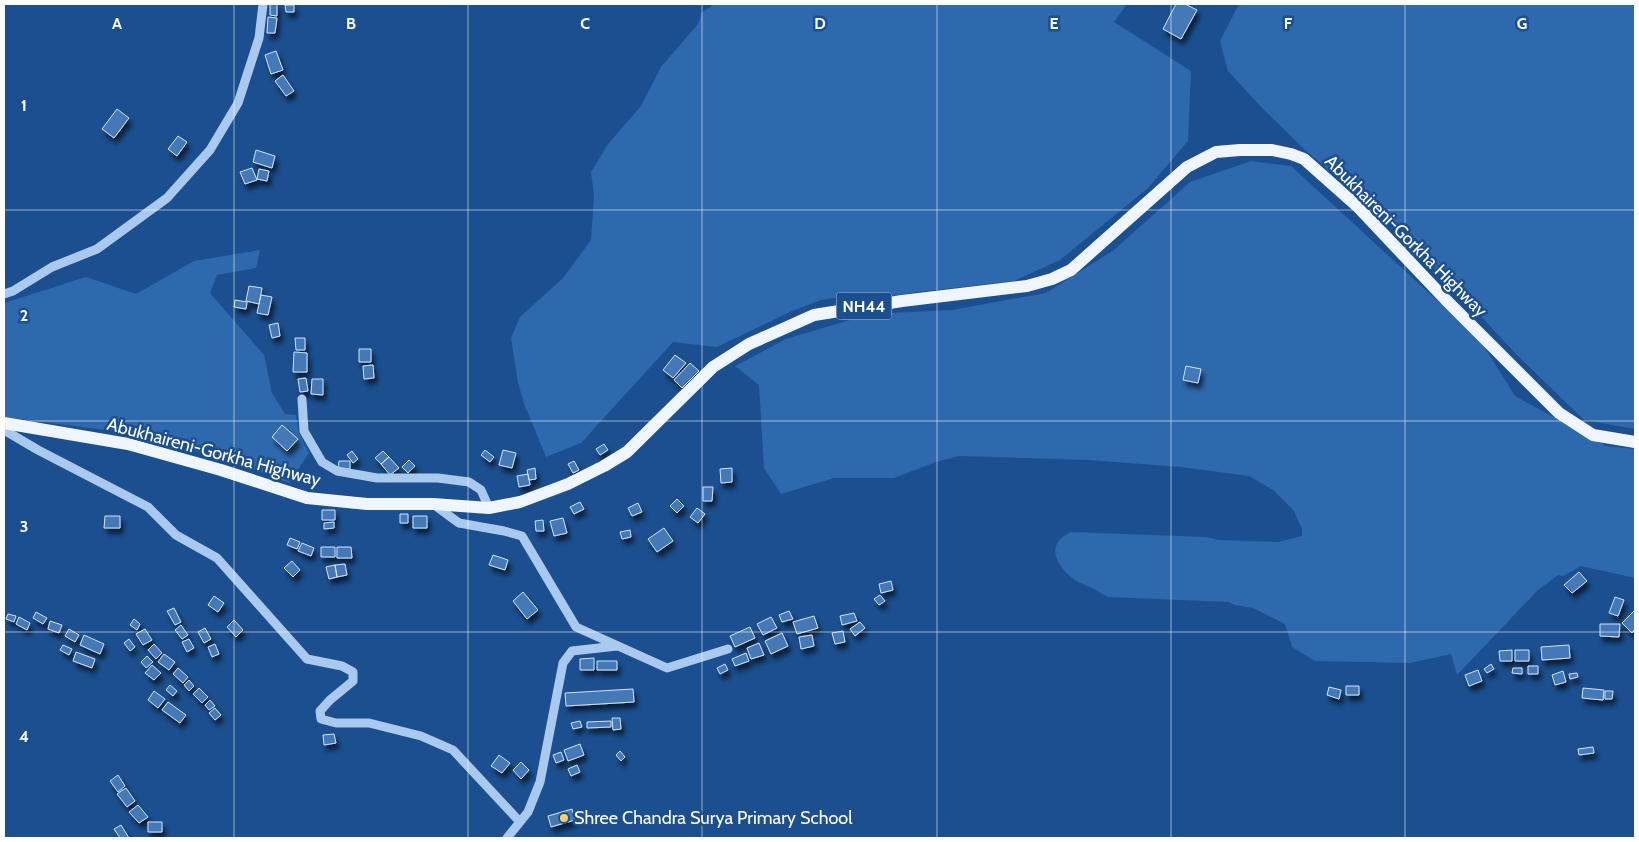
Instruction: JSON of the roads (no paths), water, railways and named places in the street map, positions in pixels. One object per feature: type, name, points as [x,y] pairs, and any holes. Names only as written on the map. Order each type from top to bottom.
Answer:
[{"type":"main road","name":"Abukhaireni-Gorkha Highway","points":[[4,423],[128,444],[221,470],[307,498],[367,504],[433,504],[488,508],[520,502],[568,484],[627,452],[713,367],[748,344],[814,315],[902,301],[1027,286],[1052,279],[1071,270],[1187,167],[1216,152],[1272,150],[1304,159],[1356,206],[1559,413],[1593,435],[1635,442]]},
{"type":"street","points":[[4,294],[13,291],[52,267],[97,249],[167,198],[210,150],[238,102],[259,38],[264,4]]},
{"type":"street","points":[[302,399],[304,431],[322,462],[337,471],[377,478],[438,478],[468,482],[481,490],[488,508]]},
{"type":"street","points":[[4,430],[148,507],[176,535],[217,558],[307,659],[342,666],[353,672],[353,681],[320,711],[321,719],[336,723],[369,723],[421,736],[453,750],[520,822]]},
{"type":"street","points":[[433,504],[459,523],[522,536],[576,627],[668,668],[728,649]]},
{"type":"street","points":[[508,838],[528,812],[540,782],[563,662],[572,651],[617,646]]},
{"type":"place","name":"Shree Chandra Surya Primary School","points":[[564,818]]}]
